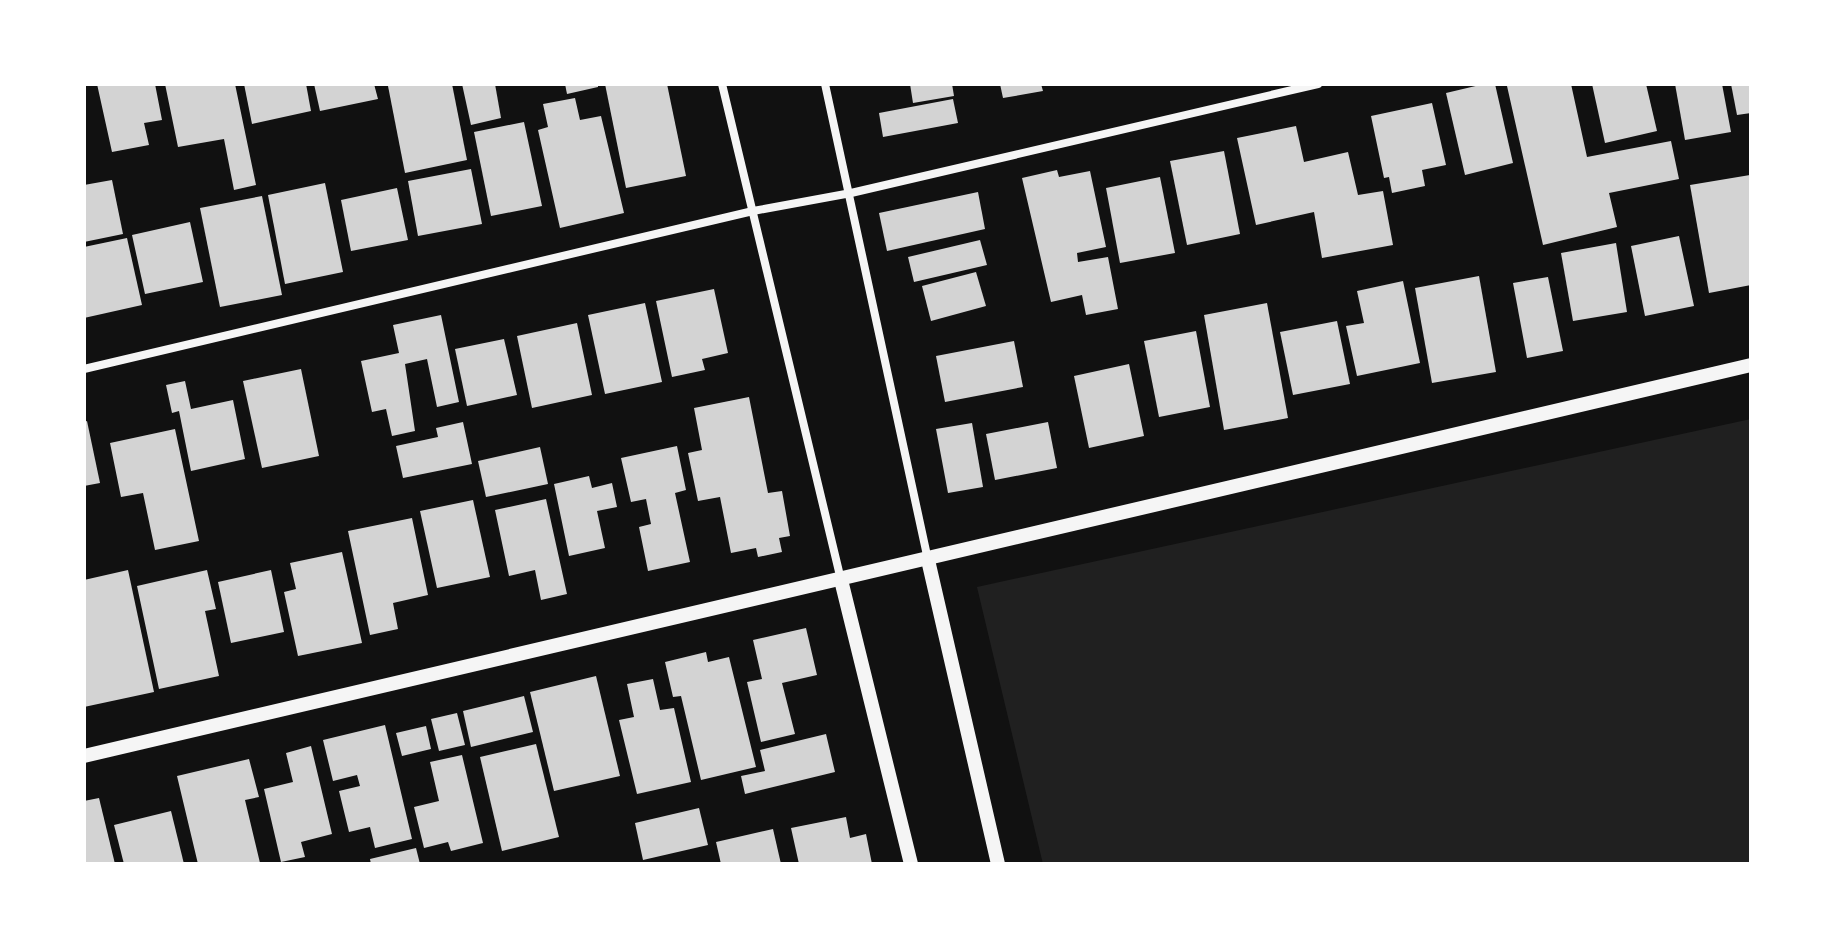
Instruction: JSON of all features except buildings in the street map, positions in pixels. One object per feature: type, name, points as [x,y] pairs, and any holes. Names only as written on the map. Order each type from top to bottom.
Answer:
[{"type":"street","points":[[722,84],[911,864]]},
{"type":"street","points":[[825,84],[928,560],[998,864]]},
{"type":"street","points":[[84,369],[753,211],[851,193],[1318,84]]},
{"type":"street","points":[[84,756],[1751,365]]},
{"type":"shaded area","points":[[1751,419],[1751,864],[1043,864],[977,587]]}]
